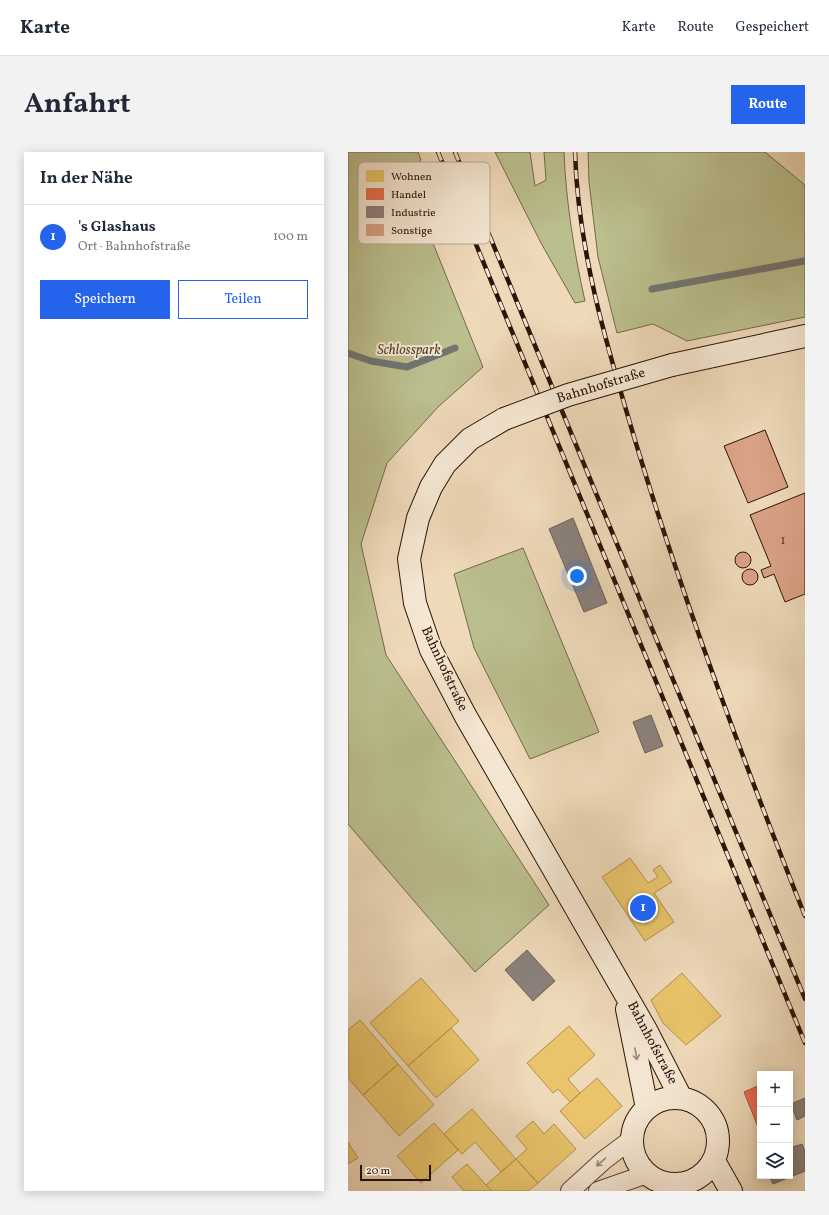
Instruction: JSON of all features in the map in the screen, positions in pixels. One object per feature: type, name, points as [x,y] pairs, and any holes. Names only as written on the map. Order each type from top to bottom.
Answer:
[{"type":"street","name":"Bahnhofstraße","points":[[681,1098],[646,1030],[465,715],[431,650],[415,604],[409,559],[418,518],[430,488],[445,464],[470,439],[504,419],[568,395],[672,365],[805,336]]},
{"type":"street","name":"Bahnhofstraße","points":[[622,989],[647,1108]]},
{"type":"street","points":[[669,1098],[681,1098],[693,1101],[703,1108],[713,1119],[718,1132],[718,1147],[714,1161],[696,1186],[668,1184],[657,1180],[647,1174],[635,1158],[632,1138],[634,1127],[639,1116],[657,1101],[669,1098]]},
{"type":"street","points":[[570,1191],[604,1160],[632,1138]]},
{"type":"street","points":[[714,1161],[731,1191]]},
{"type":"street","points":[[598,1191],[647,1174]]},
{"type":"green space","name":"Schlosspark","points":[[348,152],[418,152],[421,160],[419,162],[358,162],[358,244],[433,244],[483,367],[438,407],[387,463],[361,544],[386,655],[549,905],[475,972],[348,824]]},
{"type":"green space","points":[[495,152],[530,152],[535,186],[546,180],[544,152],[564,152],[571,227],[585,301],[575,303],[541,243]]},
{"type":"green space","points":[[588,152],[765,152],[805,185],[805,317],[687,341],[653,324],[617,333],[598,257],[589,182]]},
{"type":"green space","points":[[523,548],[599,732],[530,759],[474,648],[454,574]]},
{"type":"building: Wohnen","points":[[630,858],[648,883],[658,877],[653,870],[660,865],[672,882],[654,893],[674,922],[645,941],[602,877]]},
{"type":"building: Wohnen","points":[[682,973],[721,1016],[686,1045],[663,1023],[651,1000]]},
{"type":"building: Wohnen","points":[[421,978],[459,1021],[408,1066],[370,1023]]},
{"type":"building: Wohnen","points":[[360,1020],[398,1064],[363,1095],[348,1078],[348,1030]]},
{"type":"building: Wohnen","points":[[569,1026],[595,1055],[568,1079],[580,1093],[570,1102],[558,1089],[553,1093],[527,1063]]},
{"type":"building: Wohnen","points":[[451,1028],[479,1060],[436,1098],[408,1066]]},
{"type":"building: Wohnen","points":[[398,1064],[434,1105],[399,1136],[363,1095]]},
{"type":"building: Wohnen","points":[[597,1078],[622,1106],[585,1139],[560,1111]]},
{"type":"building: Wohnen","points":[[472,1109],[516,1159],[501,1172],[475,1142],[462,1154],[444,1134]]},
{"type":"building: Wohnen","points":[[533,1121],[544,1134],[554,1124],[576,1149],[538,1183],[516,1159],[527,1149],[516,1136]]},
{"type":"building: Wohnen","points":[[434,1123],[458,1150],[421,1183],[397,1156]]},
{"type":"building: Wohnen","points":[[348,1142],[358,1158],[348,1164]]},
{"type":"building: Wohnen","points":[[516,1159],[538,1183],[528,1191],[492,1191],[486,1185]]},
{"type":"building: Wohnen","points":[[467,1164],[492,1191],[464,1191],[452,1177]]},
{"type":"building: Handel","points":[[757,1086],[757,1124],[744,1092]]},
{"type":"building: Industrie","points":[[573,518],[607,603],[584,612],[549,529]]},
{"type":"building: Industrie","points":[[651,715],[663,746],[645,753],[633,722]]},
{"type":"building: Industrie","points":[[527,950],[555,981],[533,1001],[505,970]]},
{"type":"building: Industrie","points":[[805,1098],[805,1116],[797,1120],[793,1109],[793,1103]]},
{"type":"building: Industrie","points":[[802,1144],[805,1151],[805,1171],[793,1176],[793,1147]]},
{"type":"building: Industrie","points":[[770,1179],[785,1179],[773,1184]]},
{"type":"building: Sonstige","points":[[765,430],[788,487],[748,503],[724,446]]},
{"type":"building: Sonstige","points":[[805,493],[805,594],[785,602],[774,574],[764,578],[761,570],[771,566],[750,515]]},
{"type":"building: Sonstige","points":[[740,552],[746,552],[751,557],[749,566],[746,568],[740,568],[735,563],[735,557]]},
{"type":"building: Sonstige","points":[[750,569],[756,571],[758,577],[756,583],[750,585],[744,583],[742,577],[744,571]]},
{"type":"waterway","points":[[652,289],[805,261]]},
{"type":"waterway","points":[[348,353],[371,361],[407,367],[455,348]]},
{"type":"railway","points":[[438,152],[442,162]]},
{"type":"railway","points":[[455,152],[459,162]]},
{"type":"railway","points":[[575,152],[577,190],[582,228],[597,303],[616,377],[656,509],[696,627],[760,801],[805,916]]},
{"type":"railway","points":[[490,237],[805,999]]},
{"type":"railway","points":[[476,244],[805,1043]]},
{"type":"place","name":"'s Glashaus","points":[[643,908]]}]
